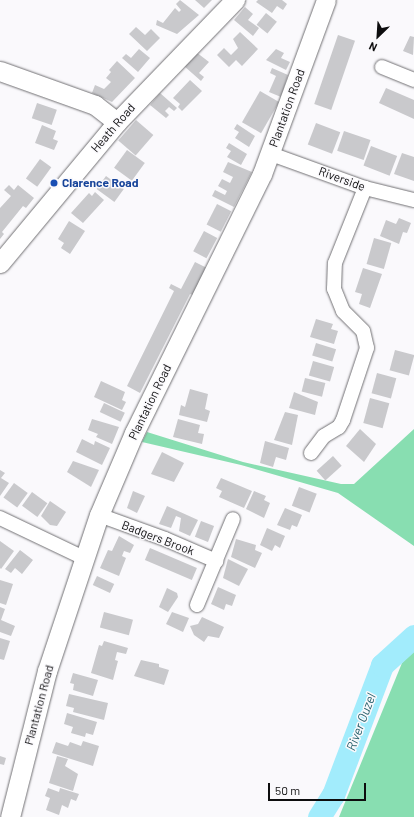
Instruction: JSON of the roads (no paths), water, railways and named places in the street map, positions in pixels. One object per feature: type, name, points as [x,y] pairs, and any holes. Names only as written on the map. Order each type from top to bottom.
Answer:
[{"type":"street","name":"Heath Road","points":[[0,262],[117,122],[235,0]]},
{"type":"street","name":"Plantation Road","points":[[10,817],[47,671],[99,515],[134,433],[271,154],[326,0]]},
{"type":"street","points":[[382,66],[414,80]]},
{"type":"street","points":[[0,71],[95,105],[117,122]]},
{"type":"street","name":"Riverside","points":[[271,154],[365,188],[414,200]]},
{"type":"street","points":[[311,453],[324,436],[339,428],[367,348],[363,331],[343,311],[334,289],[335,263],[365,188]]},
{"type":"street","name":"Badgers Brook","points":[[99,515],[165,539],[216,561]]},
{"type":"street","points":[[0,518],[84,558]]},
{"type":"street","points":[[196,605],[233,519]]},
{"type":"waterway","name":"River Ouzel","points":[[319,817],[333,795],[382,665],[414,636]]},
{"type":"place","name":"Clarence Road","points":[[54,183]]}]
